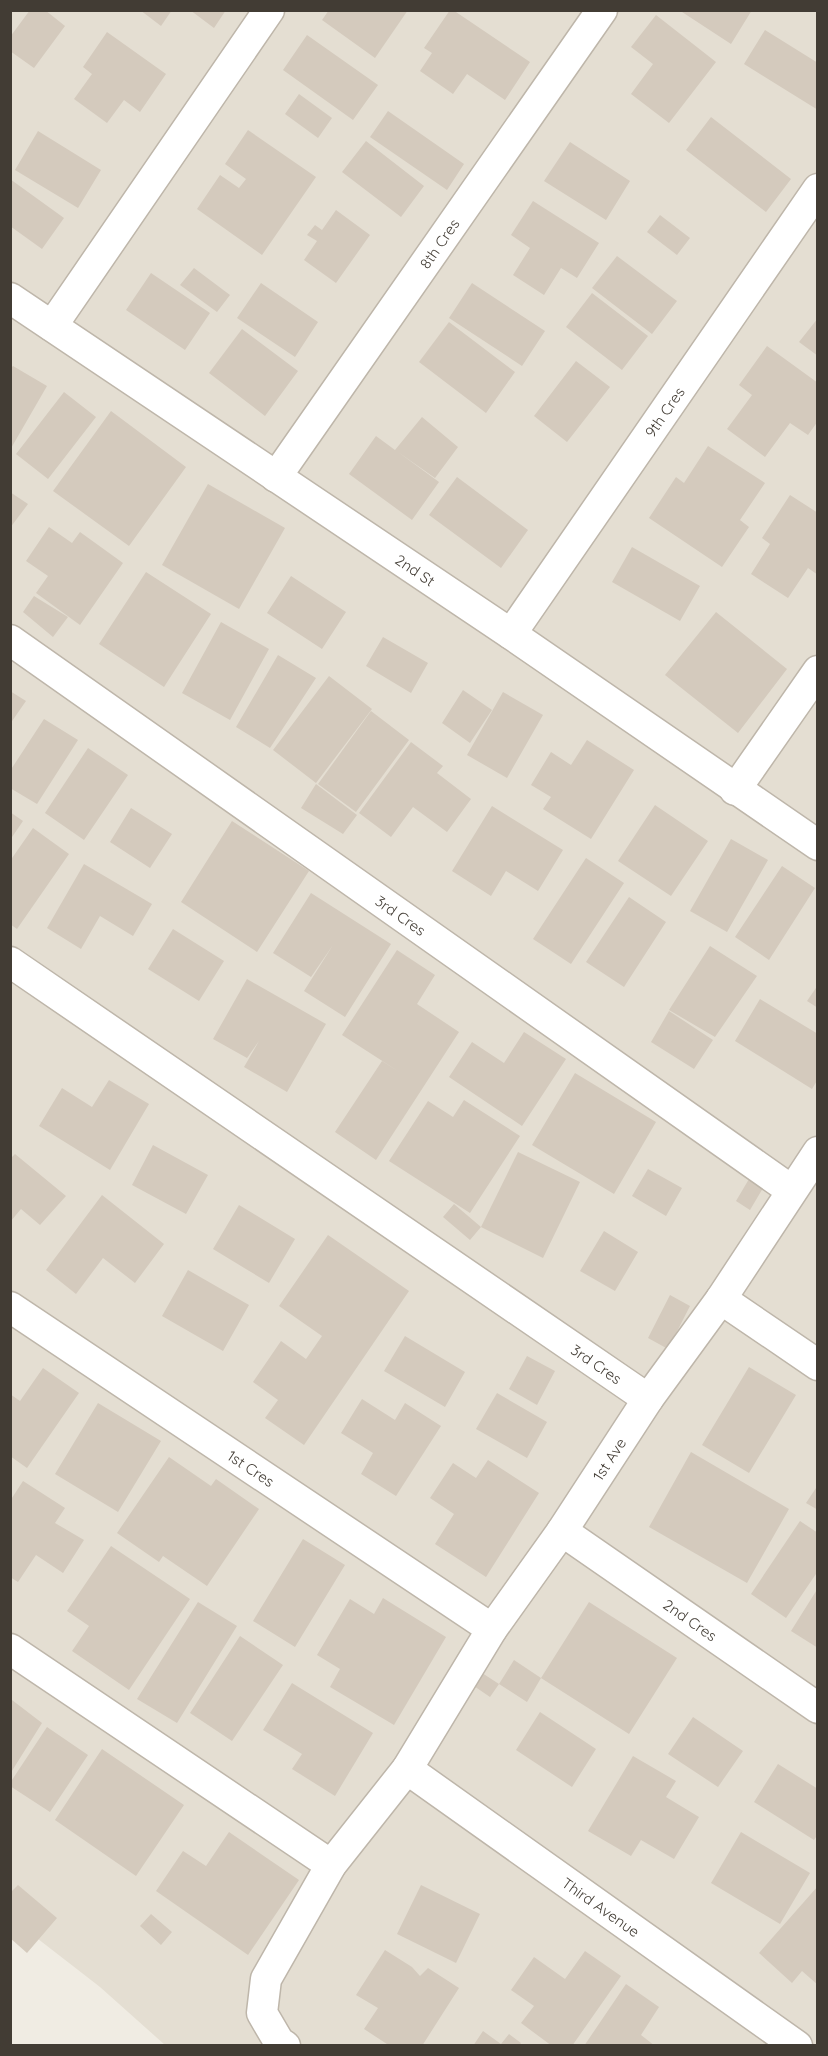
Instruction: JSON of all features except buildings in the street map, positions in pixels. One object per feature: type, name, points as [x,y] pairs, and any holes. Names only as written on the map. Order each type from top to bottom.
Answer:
[{"type":"street","points":[[52,326],[269,10]]},
{"type":"street","name":"8th Cres","points":[[276,477],[602,10]]},
{"type":"street","name":"9th Cres","points":[[511,634],[818,189]]},
{"type":"street","name":"2nd St","points":[[10,298],[511,634],[818,845]]},
{"type":"street","name":"3rd Cres","points":[[10,640],[791,1190]]},
{"type":"street","points":[[735,790],[818,671]]},
{"type":"street","name":"3rd Cres","points":[[10,962],[648,1399]]},
{"type":"street","name":"1st Ave","points":[[285,2046],[279,2042],[262,2013],[266,1978],[331,1865],[407,1769],[492,1629],[562,1531],[648,1399],[721,1299],[818,1152]]},
{"type":"street","points":[[721,1299],[818,1365]]},
{"type":"street","name":"1st Cres","points":[[10,1307],[492,1629]]},
{"type":"street","name":"2nd Cres","points":[[562,1531],[818,1708]]},
{"type":"street","points":[[10,1649],[331,1865]]},
{"type":"street","name":"Third Avenue","points":[[407,1769],[797,2046]]},
{"type":"shaded area","points":[[10,11],[817,11],[817,2045],[165,2045],[100,1987],[11,1918]]}]
